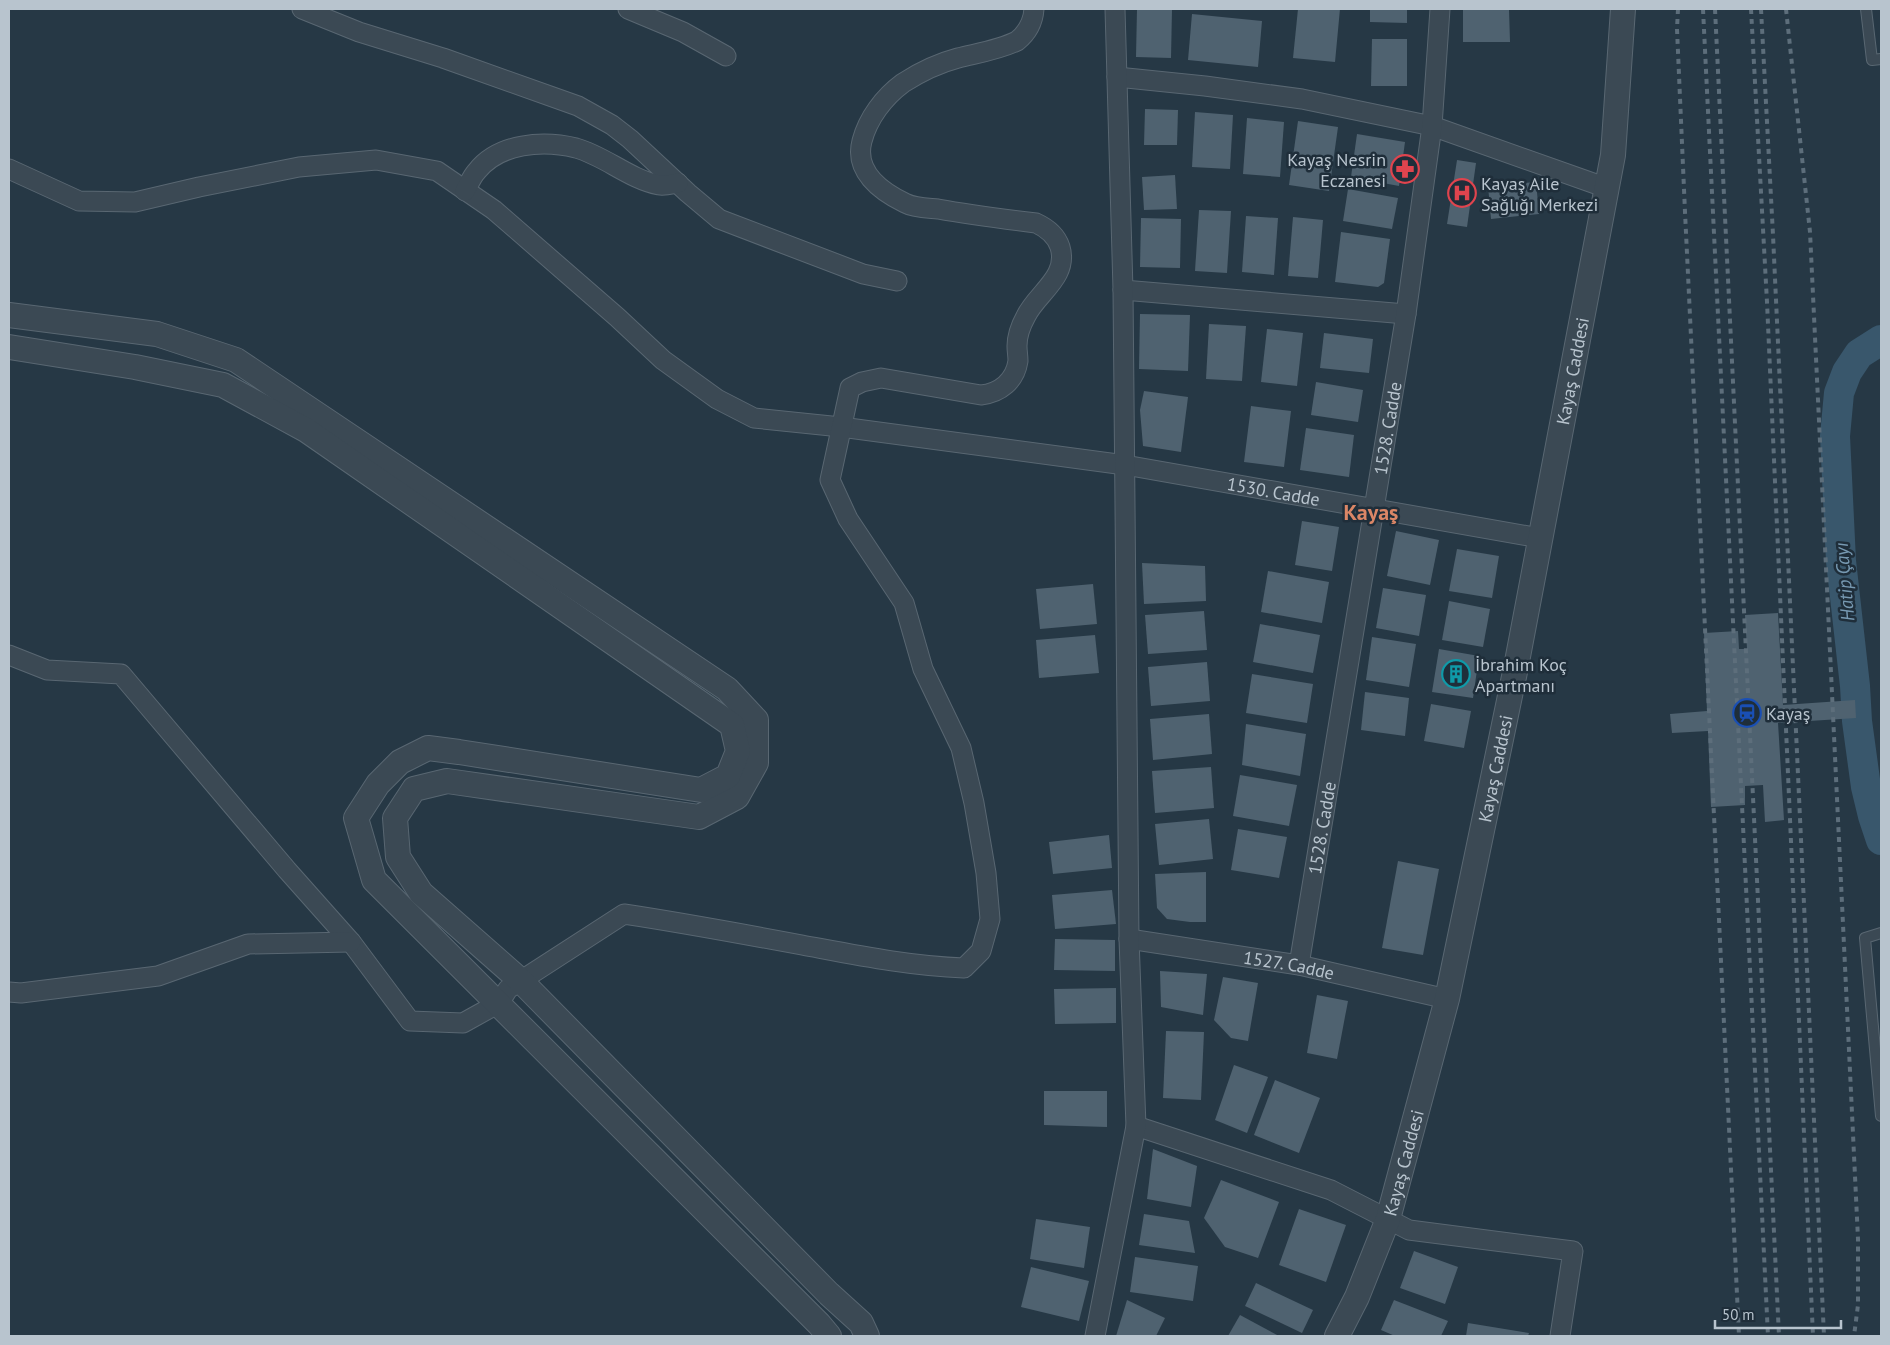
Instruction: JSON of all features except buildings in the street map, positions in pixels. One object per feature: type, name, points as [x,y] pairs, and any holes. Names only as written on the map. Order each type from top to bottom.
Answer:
[{"type":"street","points":[[302,9],[359,32],[443,58],[578,106],[612,125],[630,139],[708,212],[731,225],[863,274],[897,282]]},
{"type":"street","points":[[628,9],[683,32],[726,56]]},
{"type":"street","points":[[9,654],[47,670],[121,674],[222,794],[352,942],[410,1021],[463,1023],[499,1003],[508,989],[624,914],[689,924],[867,958],[932,967],[964,968],[981,951],[990,919],[986,873],[974,803],[961,748],[923,669],[904,604],[848,519],[830,480],[850,388],[862,382],[881,378],[981,395],[990,394],[1003,387],[1016,370],[1017,347],[1022,325],[1031,308],[1060,270],[1062,255],[1058,241],[1049,230],[1036,223],[906,204],[873,182],[862,165],[861,147],[868,125],[883,102],[898,88],[914,77],[943,63],[1017,42],[1023,37],[1031,24],[1034,9]]},
{"type":"street","points":[[1095,1336],[1136,1126],[1129,939],[1123,290],[1114,9]]},
{"type":"street","name":"1528. Cadde","points":[[1299,965],[1406,314],[1432,126],[1440,9]]},
{"type":"street","name":"Kayaş Caddesi","points":[[1337,1336],[1357,1296],[1388,1219],[1447,999],[1516,667],[1613,155],[1623,9]]},
{"type":"street","points":[[1117,77],[1302,99],[1432,126],[1607,188]]},
{"type":"street","points":[[465,191],[476,171],[497,154],[510,148],[538,144],[576,148],[644,180],[661,185],[678,183]]},
{"type":"street","name":"1530. Cadde","points":[[9,169],[79,201],[135,202],[299,167],[376,160],[437,171],[494,210],[617,317],[663,360],[717,399],[754,418],[840,427],[1125,465],[1540,538]]},
{"type":"street","points":[[1123,290],[1406,314]]},
{"type":"street","points":[[9,315],[157,334],[236,360],[727,689],[756,720],[756,763],[737,797],[699,818],[447,781],[414,789],[395,818],[398,857],[421,893],[521,981],[828,1294],[861,1323],[867,1336]]},
{"type":"street","points":[[9,347],[135,367],[224,385],[306,430],[732,725],[738,751],[728,776],[702,790],[428,748],[400,762],[378,784],[356,818],[374,880],[499,1003],[829,1336]]},
{"type":"street","name":"1527. Cadde","points":[[1129,939],[1299,965],[1447,999]]},
{"type":"street","points":[[9,992],[21,993],[158,976],[248,944],[352,942]]},
{"type":"street","points":[[1136,1126],[1331,1190],[1410,1230],[1573,1251],[1560,1336]]},
{"type":"lane","points":[[1866,9],[1872,60],[1881,59]]},
{"type":"lane","points":[[1881,933],[1864,938],[1881,1116]]},
{"type":"waterway","name":"Hatip Çayı","points":[[1881,340],[1859,354],[1847,372],[1839,393],[1835,436],[1841,561],[1857,721],[1866,787],[1881,840]]},
{"type":"railway","points":[[1678,9],[1677,29],[1685,212],[1739,1336]]},
{"type":"railway","points":[[1703,9],[1768,1336]]},
{"type":"railway","points":[[1715,9],[1779,1336]]},
{"type":"railway","points":[[1751,9],[1767,302],[1813,1336]]},
{"type":"railway","points":[[1761,9],[1824,1336]]},
{"type":"railway","points":[[1786,9],[1810,232],[1858,1239],[1858,1305],[1854,1336]]},
{"type":"place","name":"Kayaş Nesrin Eczanesi","points":[[1405,169]]},
{"type":"place","name":"Kayaş Aile Sağlığı Merkezi","points":[[1462,193]]},
{"type":"place","name":"İbrahim Koç Apartmanı","points":[[1456,674]]},
{"type":"place","name":"Kayaş","points":[[1747,713]]},
{"type":"district","name":"Kayaş","points":[[1371,512]]}]
